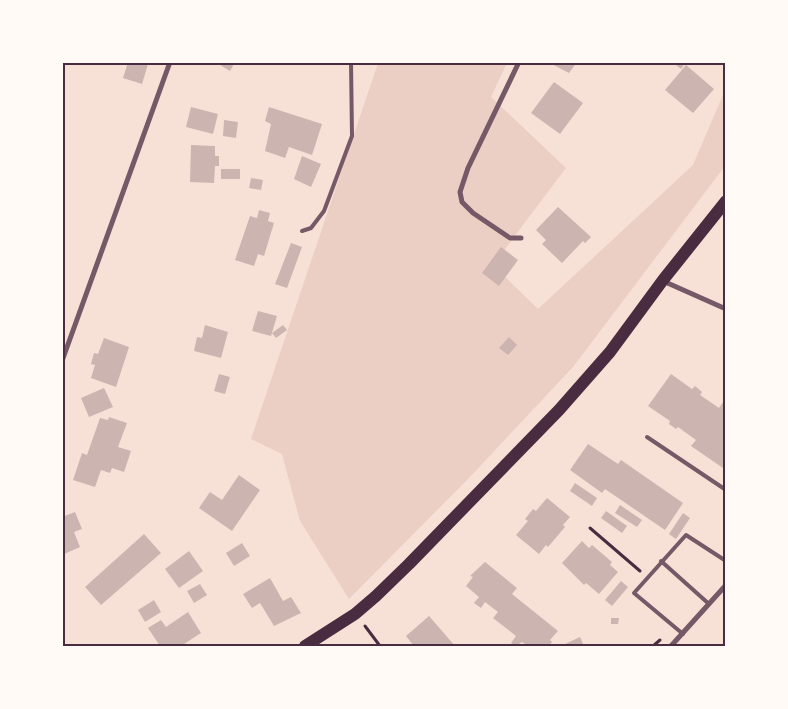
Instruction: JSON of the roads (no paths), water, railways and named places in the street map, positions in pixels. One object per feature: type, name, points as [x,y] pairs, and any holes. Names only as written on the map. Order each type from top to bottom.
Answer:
[{"type":"main road","points":[[305,646],[356,614],[410,564],[559,410],[610,352],[662,280],[726,201]]},
{"type":"street","points":[[62,361],[170,62]]},
{"type":"street","points":[[519,62],[468,168],[460,192],[462,202],[473,214],[510,238],[521,238]]},
{"type":"street","points":[[662,280],[726,309]]},
{"type":"street","points":[[671,646],[726,585]]},
{"type":"lane","points":[[302,232],[311,228],[324,211],[352,136],[351,62]]},
{"type":"lane","points":[[647,437],[726,490]]},
{"type":"lane","points":[[683,634],[634,593],[686,535],[726,561]]},
{"type":"lane","points":[[661,561],[709,604]]}]
